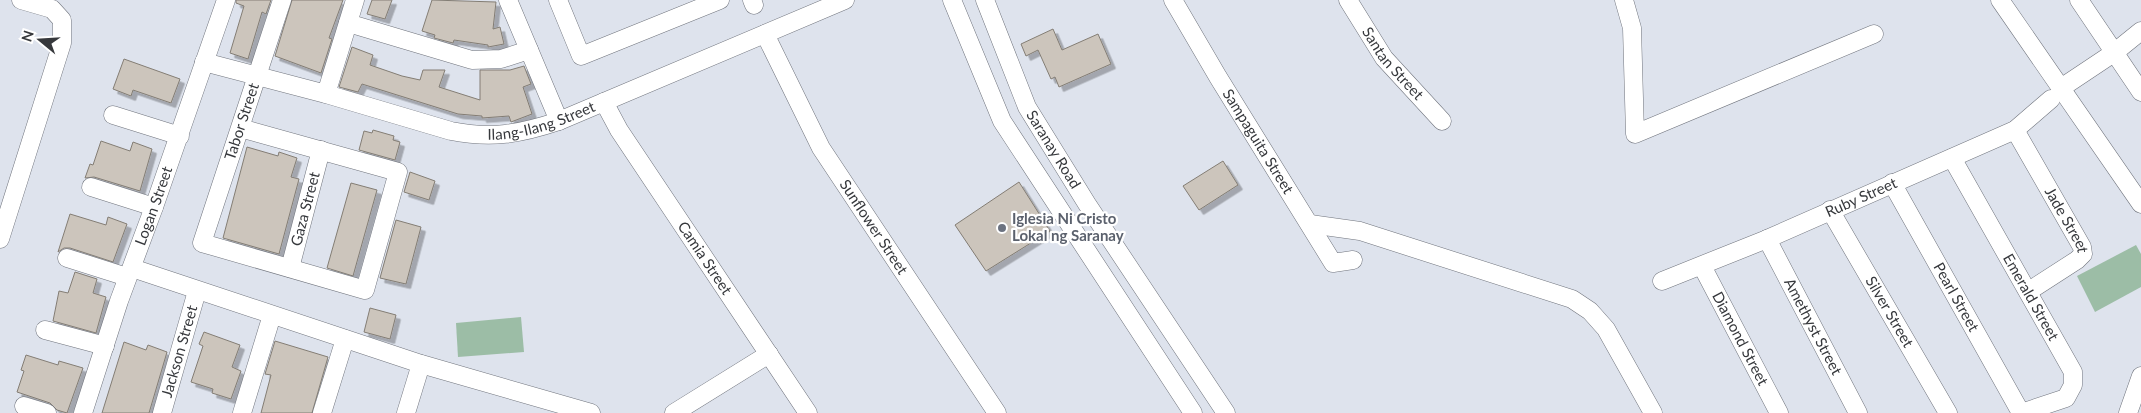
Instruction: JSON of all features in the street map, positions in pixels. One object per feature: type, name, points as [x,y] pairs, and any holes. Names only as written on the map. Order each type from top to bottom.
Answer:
[{"type":"street","points":[[0,239],[62,43],[62,20],[52,9],[21,0]]},
{"type":"street","name":"Logan Street","points":[[83,413],[129,273],[180,136],[226,0]]},
{"type":"street","name":"Tabor Street","points":[[282,0],[202,243],[290,268]]},
{"type":"street","points":[[326,94],[355,0]]},
{"type":"street","points":[[508,0],[559,121]]},
{"type":"street","points":[[558,0],[581,56],[720,0]]},
{"type":"street","name":"Ilang-Ilang Street","points":[[204,62],[468,134],[498,136],[516,134],[559,121],[845,0]]},
{"type":"street","name":"Saranay Road","points":[[952,0],[1002,121],[1193,413]]},
{"type":"street","name":"Saranay Road","points":[[985,0],[1027,107],[1087,204],[1226,413]]},
{"type":"street","name":"Sampaguita Street","points":[[1173,0],[1218,77],[1333,263],[1353,260]]},
{"type":"street","name":"Santan Street","points":[[1348,0],[1384,58],[1442,121]]},
{"type":"street","points":[[1624,0],[1632,28],[1635,134],[1874,34]]},
{"type":"street","points":[[2000,0],[2056,93],[2141,204]]},
{"type":"street","points":[[2079,0],[2141,92]]},
{"type":"street","points":[[348,23],[472,60],[501,59],[529,50]]},
{"type":"street","name":"Ruby Street","points":[[1662,280],[1702,266],[1767,239],[2015,130],[2056,93],[2115,52],[2141,31]]},
{"type":"street","name":"Sunflower Street","points":[[765,34],[821,148],[997,413]]},
{"type":"street","name":"Camia Street","points":[[604,102],[619,130],[808,413]]},
{"type":"street","points":[[113,114],[180,136]]},
{"type":"street","points":[[240,128],[398,172],[365,290],[290,268]]},
{"type":"street","name":"Jade Street","points":[[2015,130],[2082,247],[2083,254],[2077,260],[2029,291]]},
{"type":"street","name":"Gaza Street","points":[[290,268],[321,150]]},
{"type":"street","name":"Emerald Street","points":[[1952,158],[2029,291],[2073,372],[2073,385],[2066,398],[2021,413]]},
{"type":"street","name":"Pearl Street","points":[[1892,183],[2021,413]]},
{"type":"street","points":[[91,187],[154,207]]},
{"type":"street","name":"Silver Street","points":[[1830,210],[1948,413]]},
{"type":"street","points":[[1310,224],[1360,231],[1572,299],[1590,311],[1606,329],[1653,413]]},
{"type":"street","name":"Amethyst Street","points":[[1767,239],[1858,413]]},
{"type":"street","points":[[67,258],[198,291],[567,410],[590,413]]},
{"type":"street","name":"Diamond Street","points":[[1702,266],[1779,413]]},
{"type":"street","name":"Jackson Street","points":[[162,413],[198,291]]},
{"type":"street","points":[[242,413],[272,315]]},
{"type":"street","points":[[45,330],[105,346]]},
{"type":"street","points":[[322,413],[345,339]]},
{"type":"street","points":[[674,413],[769,354]]},
{"type":"street","points":[[406,413],[422,364]]},
{"type":"street","points":[[2133,407],[2141,376]]},
{"type":"street","points":[[24,406],[47,413]]},
{"type":"green space","points":[[2136,245],[2141,254],[2141,287],[2095,312],[2077,276]]},
{"type":"green space","points":[[521,317],[524,352],[458,357],[456,323]]},
{"type":"building","points":[[236,0],[271,0],[266,14],[262,12],[248,59],[230,53],[244,6],[236,3]]},
{"type":"building","points":[[292,0],[343,0],[329,38],[332,39],[321,73],[275,56]]},
{"type":"building","points":[[372,0],[392,0],[385,19],[367,14]]},
{"type":"building","points":[[432,0],[496,2],[493,29],[500,27],[504,44],[488,47],[488,45],[454,40],[453,43],[434,38],[435,35],[422,31]]},
{"type":"building","points":[[1053,29],[1062,50],[1098,34],[1111,64],[1059,87],[1055,77],[1051,79],[1038,50],[1026,56],[1021,44]]},
{"type":"building","points":[[352,47],[373,55],[370,65],[402,76],[420,80],[423,70],[445,70],[439,87],[480,100],[480,70],[510,70],[524,66],[531,84],[523,87],[532,114],[511,122],[509,116],[482,118],[482,116],[458,114],[362,84],[358,92],[339,87]]},
{"type":"building","points":[[124,59],[180,79],[171,103],[133,90],[131,96],[113,89]]},
{"type":"building","points":[[373,130],[394,136],[393,140],[400,142],[395,160],[359,150],[364,131],[372,133]]},
{"type":"building","points":[[101,141],[130,151],[133,142],[152,149],[140,191],[94,177],[85,178],[90,164],[93,165]]},
{"type":"building","points":[[247,147],[278,156],[279,152],[297,158],[291,177],[299,179],[279,254],[223,238]]},
{"type":"building","points":[[1223,161],[1238,185],[1199,210],[1183,186]]},
{"type":"building","points":[[410,172],[435,181],[429,200],[404,192]]},
{"type":"building","name":"Iglesia Ni Cristo Lokal ng Saranay","points":[[1019,182],[1050,231],[986,271],[955,225]]},
{"type":"building","points":[[351,183],[377,190],[353,276],[327,268]]},
{"type":"building","points":[[70,214],[106,225],[108,217],[127,224],[113,262],[70,248],[64,248],[58,252]]},
{"type":"building","points":[[396,220],[421,227],[406,284],[380,278]]},
{"type":"building","points":[[75,272],[97,279],[93,293],[106,297],[96,333],[53,321],[59,291],[68,293]]},
{"type":"building","points":[[370,308],[396,315],[390,339],[364,332]]},
{"type":"building","points":[[204,332],[240,345],[232,367],[241,371],[231,399],[212,393],[213,389],[191,382],[203,346],[199,344]]},
{"type":"building","points":[[275,341],[328,357],[312,413],[261,413],[271,375],[265,374]]},
{"type":"building","points":[[124,342],[146,350],[148,345],[167,352],[149,413],[102,413]]},
{"type":"building","points":[[26,355],[58,365],[59,361],[83,368],[67,413],[57,410],[50,403],[17,392],[24,371],[21,370]]},
{"type":"place","name":"Iglesia Ni Cristo Lokal ng Saranay","points":[[1002,228]]}]
